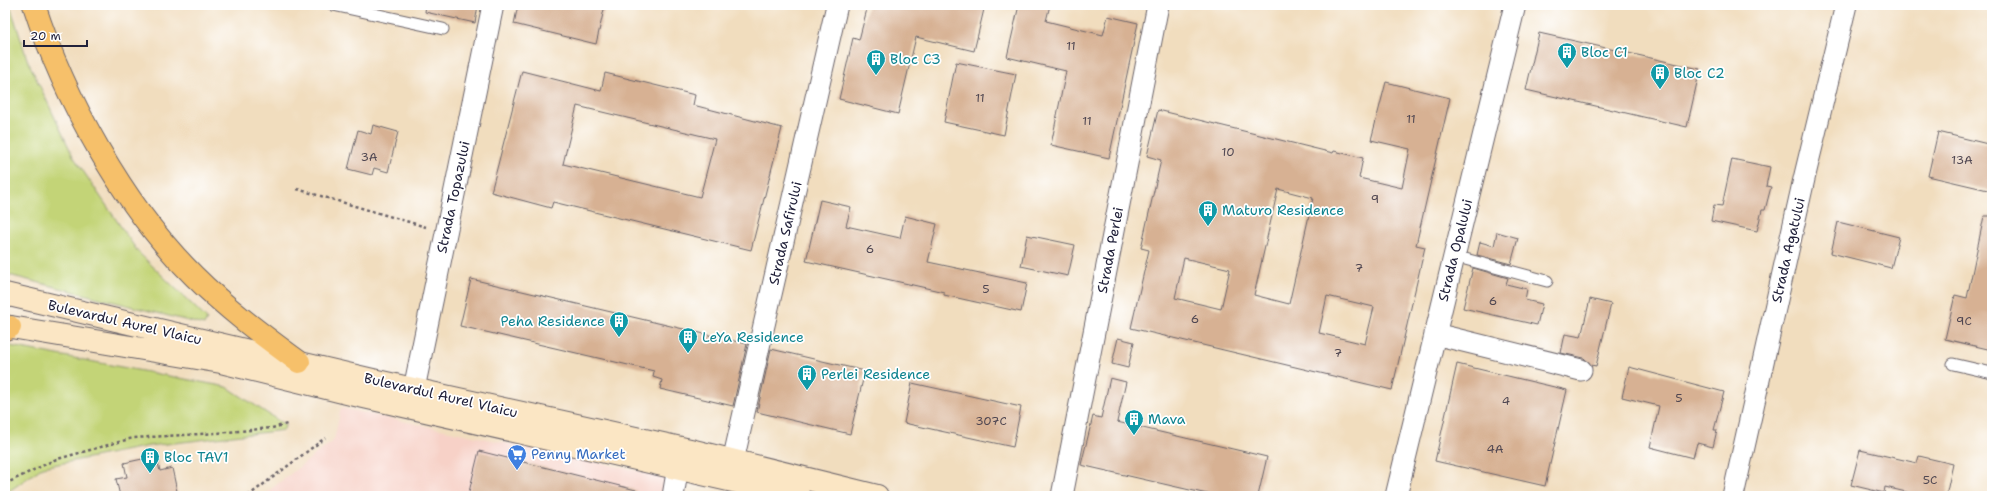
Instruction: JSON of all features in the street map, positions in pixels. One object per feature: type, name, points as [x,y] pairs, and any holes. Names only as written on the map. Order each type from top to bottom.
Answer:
[{"type":"main road","points":[[34,5],[65,84],[100,151],[141,216],[193,276],[246,322],[299,362]]},
{"type":"main road","name":"Bulevardul Aurel Vlaicu","points":[[5,294],[733,461],[877,496]]},
{"type":"main road","name":"Bulevardul Aurel Vlaicu","points":[[7,328],[221,362],[351,394],[799,496]]},
{"type":"street","name":"Strada Topazului","points":[[414,389],[493,5]]},
{"type":"street","name":"Strada Safirului","points":[[733,461],[837,5]]},
{"type":"street","name":"Strada Perlei","points":[[1062,496],[1158,5]]},
{"type":"street","name":"Strada Opalului","points":[[1396,496],[1434,334],[1515,5]]},
{"type":"street","name":"Strada Agatului","points":[[1733,496],[1804,179],[1846,5]]},
{"type":"street","points":[[1434,334],[1581,370]]},
{"type":"street","points":[[673,496],[678,468]]},
{"type":"lane","points":[[333,5],[443,29]]},
{"type":"lane","points":[[1454,256],[1547,281]]},
{"type":"lane","points":[[1952,364],[1992,373]]},
{"type":"path","points":[[297,189],[446,233]]},
{"type":"path","points":[[5,484],[54,460],[133,438],[272,428],[287,424]]},
{"type":"path","points":[[248,496],[326,438]]},
{"type":"shaded area","points":[[341,408],[671,478],[667,496],[262,496],[334,440]]},
{"type":"green space","points":[[5,5],[10,5],[27,59],[73,156],[138,252],[207,319],[204,325],[5,274]]},
{"type":"green space","points":[[5,345],[227,387],[285,425],[284,430],[149,446],[43,467],[5,494]]},
{"type":"building","points":[[426,5],[478,5],[475,23],[425,12]]},
{"type":"building","points":[[518,5],[605,5],[596,44],[514,24]]},
{"type":"building","points":[[868,5],[985,5],[974,51],[916,37],[898,114],[839,99],[853,38],[859,40]]},
{"type":"building","points":[[1019,5],[1050,5],[1046,21],[1103,35],[1108,16],[1138,23],[1109,158],[1051,145],[1066,71],[1007,57]]},
{"type":"building","points":[[1539,33],[1700,69],[1687,127],[1526,90]]},
{"type":"building","points":[[956,62],[1016,74],[1004,135],[944,122]]},
{"type":"building","points":[[522,71],[601,91],[605,73],[695,95],[693,105],[782,128],[751,250],[553,202],[551,208],[491,192]],"holes":[[[577,106],[715,139],[700,197],[563,164]]]},
{"type":"building","points":[[1386,82],[1450,98],[1416,245],[1425,247],[1392,390],[1131,328],[1149,250],[1141,248],[1161,160],[1147,156],[1158,110],[1333,153],[1334,151],[1363,158],[1359,178],[1402,188],[1410,149],[1371,140]],"holes":[[[1278,189],[1313,198],[1289,304],[1254,295]],[[1184,258],[1230,269],[1221,309],[1175,298]],[[1327,296],[1374,307],[1365,344],[1319,333]]]},
{"type":"building","points":[[373,125],[398,132],[388,172],[374,168],[372,175],[348,169],[358,130],[371,134]]},
{"type":"building","points":[[1938,132],[1992,145],[1992,191],[1928,176]]},
{"type":"building","points":[[1732,159],[1770,167],[1766,186],[1771,187],[1765,210],[1762,210],[1757,231],[1711,221],[1714,205],[1722,206]]},
{"type":"building","points":[[820,200],[851,207],[846,226],[900,238],[905,216],[937,224],[928,262],[1027,283],[1021,312],[944,295],[944,292],[806,261]]},
{"type":"building","points":[[1984,216],[1992,216],[1992,350],[1945,339],[1955,295],[1967,298]]},
{"type":"building","points":[[1838,222],[1899,237],[1891,268],[1831,253]]},
{"type":"building","points":[[1497,232],[1518,238],[1511,264],[1477,255],[1480,242],[1494,246]]},
{"type":"building","points":[[1027,235],[1075,245],[1068,276],[1021,266]]},
{"type":"building","points":[[1473,268],[1508,278],[1506,284],[1527,289],[1525,300],[1542,304],[1537,325],[1463,308]]},
{"type":"building","points":[[471,279],[747,344],[733,406],[660,389],[662,380],[653,377],[654,371],[460,326]]},
{"type":"building","points":[[1590,299],[1611,304],[1596,366],[1591,365],[1584,358],[1561,353],[1565,334],[1581,337]]},
{"type":"building","points":[[1118,338],[1134,342],[1128,368],[1112,364]]},
{"type":"building","name":"Perlei Residence","points":[[771,349],[865,371],[850,434],[757,412]]},
{"type":"building","points":[[1457,364],[1567,390],[1545,486],[1435,461]]},
{"type":"building","points":[[1629,367],[1724,392],[1714,430],[1717,430],[1713,447],[1697,443],[1693,458],[1650,447],[1659,406],[1622,397]]},
{"type":"building","name":"Mava","points":[[1110,378],[1126,382],[1117,422],[1267,457],[1258,496],[1216,496],[1081,465],[1093,416],[1101,418]]},
{"type":"building","points":[[912,383],[1021,407],[1013,447],[904,423]]},
{"type":"building","points":[[1860,450],[1917,463],[1919,456],[1953,464],[1946,496],[1923,496],[1885,487],[1884,493],[1851,485]]},
{"type":"building","name":"Penny Market","points":[[479,451],[636,490],[635,496],[468,496]]},
{"type":"building","name":"Bloc TAV1","points":[[156,456],[160,471],[172,468],[178,496],[120,496],[116,479],[127,477],[124,463]]},
{"type":"place","name":"Bloc C1","points":[[1567,69]]},
{"type":"place","name":"Bloc C3","points":[[876,76]]},
{"type":"place","name":"Bloc C2","points":[[1660,90]]},
{"type":"place","name":"Maturo Residence","points":[[1208,227]]},
{"type":"place","name":"Peha Residence","points":[[619,338]]},
{"type":"place","name":"LeYa Residence","points":[[688,354]]},
{"type":"place","name":"Perlei Residence","points":[[807,391]]},
{"type":"place","name":"Mava","points":[[1134,436]]},
{"type":"place","name":"Penny Market","points":[[517,471]]},
{"type":"place","name":"Bloc TAV1","points":[[150,474]]}]
